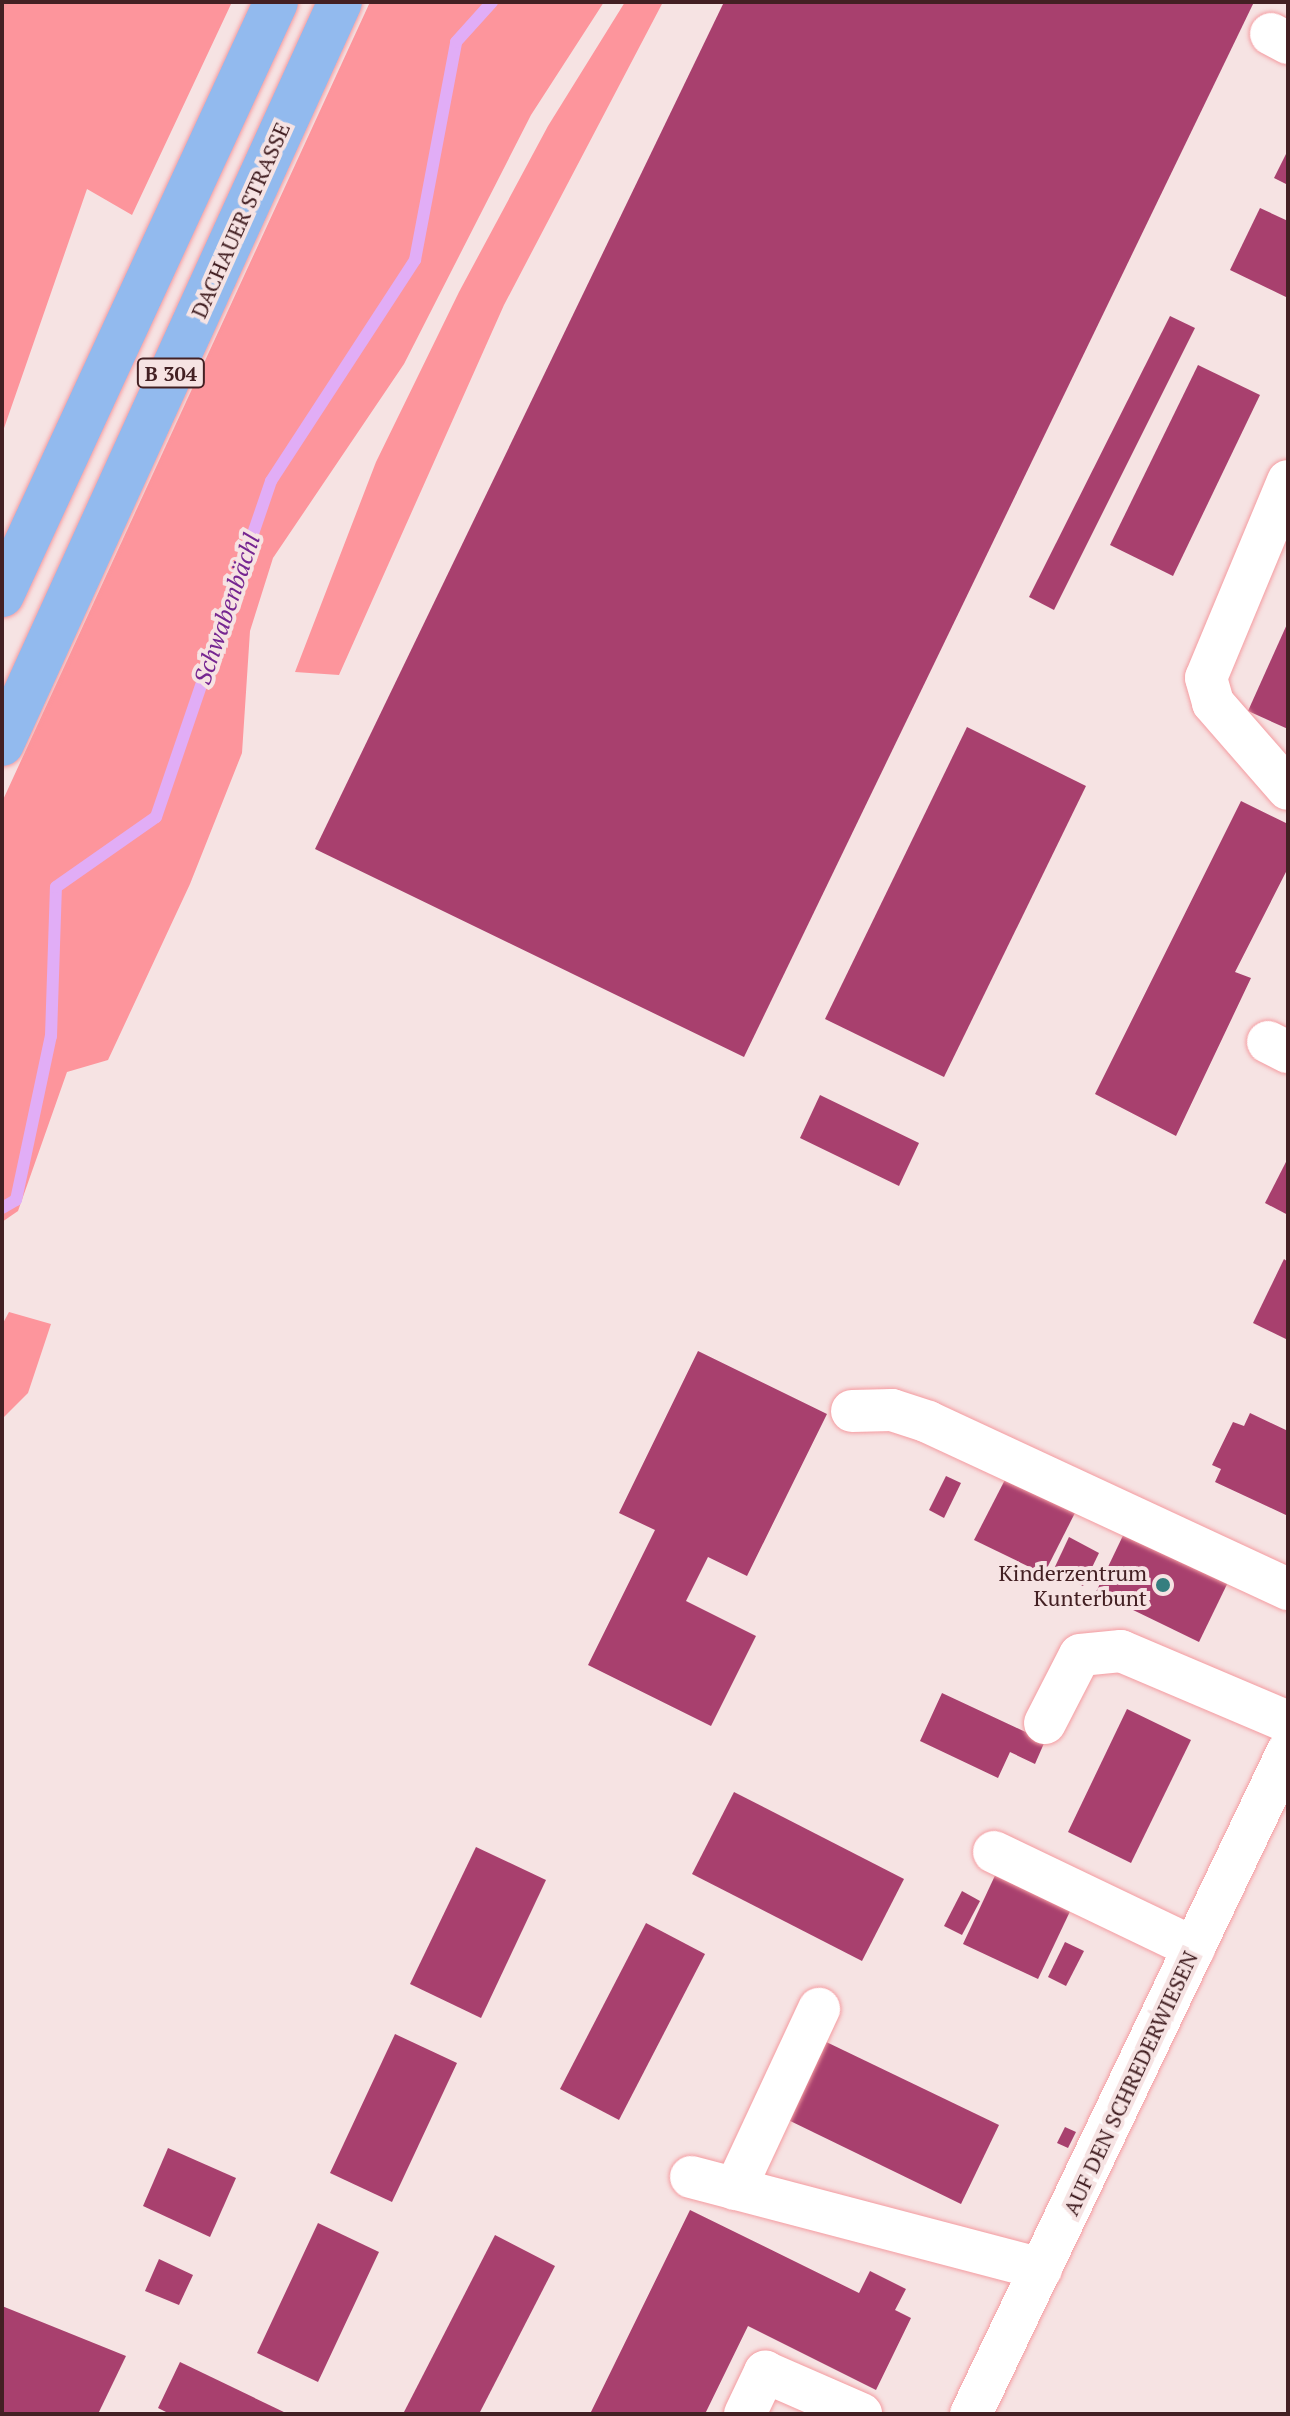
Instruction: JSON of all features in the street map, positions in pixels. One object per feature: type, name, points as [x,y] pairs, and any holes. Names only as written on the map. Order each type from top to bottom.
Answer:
[{"type":"main road","name":"B 304","points":[[2,595],[276,2]]},
{"type":"main road","name":"DACHAUER STRASSE","points":[[2,744],[340,2]]},
{"type":"street","points":[[1288,481],[1206,678],[1213,703],[1288,789]]},
{"type":"street","points":[[852,1411],[882,1408],[928,1422],[1288,1589]]},
{"type":"street","points":[[1045,1723],[1080,1655],[1121,1651],[1288,1722]]},
{"type":"street","name":"AUF DEN SCHREDERWIESEN","points":[[971,2414],[1288,1751]]},
{"type":"street","points":[[994,1852],[1194,1948]]},
{"type":"street","points":[[735,2189],[819,2009]]},
{"type":"street","points":[[691,2177],[1041,2269]]},
{"type":"street","points":[[745,2414],[765,2372],[861,2414]]},
{"type":"shaded area","points":[[2,2],[232,2],[132,215],[87,189],[2,434]]},
{"type":"shaded area","points":[[370,2],[604,2],[531,115],[404,364],[273,558],[250,631],[242,753],[190,884],[108,1060],[67,1072],[18,1211],[2,1222],[2,802]]},
{"type":"shaded area","points":[[625,2],[663,2],[504,305],[339,675],[295,672],[376,462],[459,292],[548,126]]},
{"type":"shaded area","points":[[9,1312],[51,1324],[28,1393],[2,1419],[2,1325]]},
{"type":"building","points":[[724,2],[1254,2],[744,1057],[315,849]]},
{"type":"building","points":[[1288,150],[1288,185],[1274,178]]},
{"type":"building","points":[[1260,208],[1288,221],[1288,298],[1230,270]]},
{"type":"building","points":[[1170,316],[1195,328],[1054,610],[1029,597]]},
{"type":"building","points":[[1198,365],[1260,395],[1173,576],[1110,545]]},
{"type":"building","points":[[1288,622],[1288,729],[1248,711]]},
{"type":"building","points":[[967,727],[1086,786],[944,1077],[825,1019]]},
{"type":"building","points":[[1241,801],[1288,824],[1288,868],[1235,972],[1251,978],[1176,1136],[1095,1094]]},
{"type":"building","points":[[820,1095],[919,1143],[899,1186],[800,1138]]},
{"type":"building","points":[[1288,1158],[1288,1215],[1265,1203]]},
{"type":"building","points":[[1284,1259],[1288,1262],[1288,1340],[1253,1323]]},
{"type":"building","points":[[698,1351],[827,1414],[747,1576],[708,1557],[686,1601],[756,1636],[711,1726],[588,1665],[655,1530],[619,1513]]},
{"type":"building","points":[[1250,1413],[1288,1431],[1288,1516],[1215,1482],[1221,1469],[1212,1465],[1233,1422],[1244,1426]]},
{"type":"building","points":[[1010,1470],[1079,1505],[1044,1574],[974,1540]]},
{"type":"building","points":[[946,1476],[961,1483],[944,1518],[929,1510]]},
{"type":"building","points":[[1129,1523],[1232,1574],[1199,1642],[1096,1592]]},
{"type":"building","points":[[1069,1537],[1099,1553],[1083,1586],[1053,1571]]},
{"type":"building","points":[[942,1693],[1045,1741],[1035,1764],[1010,1752],[998,1778],[920,1741]]},
{"type":"building","points":[[1127,1709],[1191,1740],[1131,1863],[1068,1832]]},
{"type":"building","points":[[734,1792],[904,1879],[862,1961],[692,1874]]},
{"type":"building","points":[[476,1847],[546,1880],[481,2018],[410,1984]]},
{"type":"building","points":[[999,1867],[1074,1903],[1038,1979],[963,1944]]},
{"type":"building","points":[[962,1891],[980,1901],[962,1935],[944,1926]]},
{"type":"building","points":[[646,1923],[705,1954],[619,2120],[560,2089]]},
{"type":"building","points":[[1065,1942],[1084,1951],[1066,1986],[1048,1977]]},
{"type":"building","points":[[395,2034],[457,2063],[392,2202],[330,2173]]},
{"type":"building","points":[[818,2038],[999,2125],[961,2204],[780,2116]]},
{"type":"building","points":[[1065,2127],[1076,2132],[1068,2148],[1057,2143]]},
{"type":"building","points":[[168,2148],[236,2178],[210,2237],[143,2206]]},
{"type":"building","points":[[690,2210],[859,2293],[870,2271],[906,2289],[895,2310],[911,2318],[876,2390],[748,2326],[705,2414],[590,2414]]},
{"type":"building","points":[[318,2223],[379,2252],[318,2382],[257,2353]]},
{"type":"building","points":[[495,2235],[555,2266],[479,2414],[403,2414]]},
{"type":"building","points":[[159,2259],[193,2275],[179,2305],[145,2291]]},
{"type":"building","points":[[2,2306],[126,2356],[98,2414],[2,2414]]},
{"type":"building","points":[[180,2362],[288,2414],[170,2414],[158,2408]]},
{"type":"waterway","name":"Schwabenbächl","points":[[2,1208],[16,1200],[51,1036],[56,887],[156,817],[271,481],[415,260],[456,42],[492,2]]},
{"type":"place","name":"Kinderzentrum Kunterbunt","points":[[1163,1585]]}]
